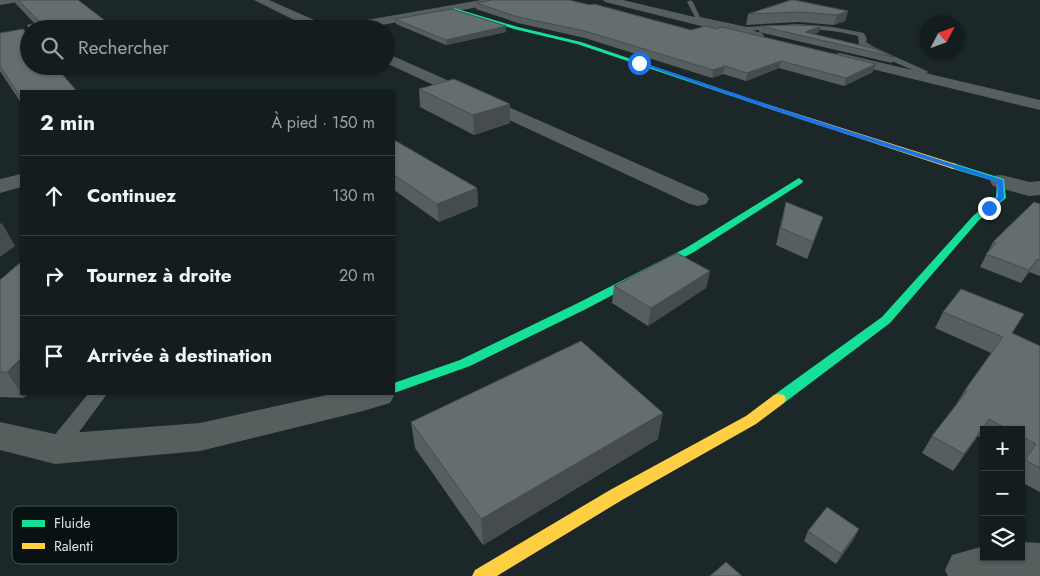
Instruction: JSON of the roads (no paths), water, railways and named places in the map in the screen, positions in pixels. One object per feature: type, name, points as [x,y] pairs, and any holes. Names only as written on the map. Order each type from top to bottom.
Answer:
[{"type":"street","points":[[0,2],[14,0]]},
{"type":"street","points":[[260,0],[303,20]]},
{"type":"street","points":[[389,20],[500,0]]},
{"type":"street","points":[[608,0],[742,30],[772,40]]},
{"type":"street","points":[[456,8],[516,28],[579,43],[801,118],[1001,189],[1040,209]]},
{"type":"street","points":[[826,54],[1040,105]]},
{"type":"street","points":[[395,62],[698,199]]},
{"type":"street","points":[[864,64],[906,68],[1040,97]]},
{"type":"street","points":[[0,186],[20,180]]},
{"type":"street","points":[[395,388],[465,363],[582,306],[690,250],[799,181]]},
{"type":"street","points":[[481,576],[616,495],[751,420],[886,320],[1001,189],[1040,188]]},
{"type":"street","points":[[0,436],[55,449],[200,437],[375,395]]},
{"type":"street","points":[[967,570],[1002,562],[1040,563]]},
{"type":"lane","points":[[690,2],[698,18],[742,30],[767,27],[797,27],[850,32],[861,35],[862,43],[871,49],[925,72]]},
{"type":"lane","points":[[55,449],[97,395]]}]
